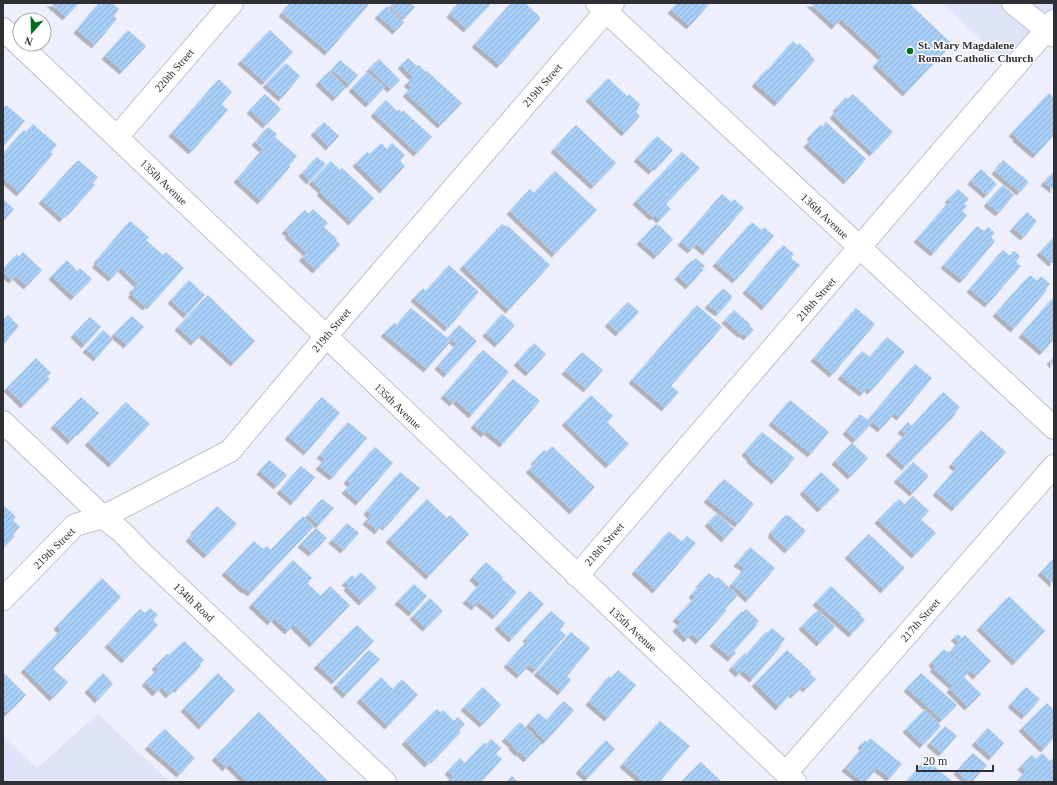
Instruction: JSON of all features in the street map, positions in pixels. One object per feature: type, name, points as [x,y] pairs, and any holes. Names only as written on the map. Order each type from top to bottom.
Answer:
[{"type":"street","name":"220th Street","points":[[117,137],[232,3]]},
{"type":"street","points":[[1013,3],[1052,29]]},
{"type":"street","name":"136th Avenue","points":[[605,6],[859,248],[1054,428]]},
{"type":"street","name":"219th Street","points":[[3,599],[75,525],[104,517],[230,450],[605,6]]},
{"type":"street","name":"135th Avenue","points":[[3,29],[576,576],[790,778]]},
{"type":"street","name":"218th Street","points":[[576,576],[859,248],[1052,29]]},
{"type":"street","name":"134th Road","points":[[3,422],[123,533],[143,554],[382,781]]},
{"type":"street","name":"217th Street","points":[[790,778],[1054,466]]},
{"type":"shaded area","points":[[942,3],[1054,3],[1054,9],[1007,64]]},
{"type":"shaded area","points":[[98,714],[170,782],[3,782],[3,737],[37,768]]},
{"type":"building","points":[[50,3],[79,3],[66,17]]},
{"type":"building","points":[[99,3],[101,5],[102,3],[112,3],[119,9],[114,16],[117,19],[95,45],[77,30]]},
{"type":"building","points":[[290,3],[370,3],[328,52],[282,13]]},
{"type":"building","points":[[393,3],[411,3],[415,7],[404,19],[390,6]]},
{"type":"building","points":[[458,3],[492,3],[467,29],[450,14]]},
{"type":"building","points":[[511,3],[528,3],[527,5],[540,17],[540,19],[500,65],[475,44]]},
{"type":"building","points":[[677,3],[710,3],[690,26],[671,10]]},
{"type":"building","name":"St. Mary Magdalene Roman Catholic Church","points":[[810,3],[909,3],[952,44],[906,93],[876,64],[882,57],[841,19],[835,26]]},
{"type":"building","points":[[387,6],[404,22],[396,31],[378,15]]},
{"type":"building","points":[[128,30],[146,46],[123,71],[105,56]]},
{"type":"building","points":[[270,30],[293,52],[265,82],[241,61]]},
{"type":"building","points":[[793,41],[797,45],[799,43],[815,60],[778,103],[755,83]]},
{"type":"building","points":[[408,58],[417,66],[419,65],[426,72],[427,71],[462,103],[441,125],[406,93],[412,87],[407,83],[413,77],[401,65]]},
{"type":"building","points":[[379,59],[400,80],[391,89],[369,69]]},
{"type":"building","points":[[340,60],[358,75],[350,85],[332,70]]},
{"type":"building","points":[[286,63],[300,76],[282,98],[266,84]]},
{"type":"building","points":[[329,71],[346,87],[336,98],[319,82]]},
{"type":"building","points":[[367,72],[385,87],[369,104],[352,88]]},
{"type":"building","points":[[608,78],[627,96],[629,94],[640,104],[636,112],[640,116],[625,133],[589,98]]},
{"type":"building","points":[[219,79],[232,92],[221,104],[228,110],[192,151],[172,133]]},
{"type":"building","points":[[1049,93],[1054,98],[1054,135],[1036,155],[1012,133]]},
{"type":"building","points":[[265,94],[281,109],[266,125],[250,110]]},
{"type":"building","points":[[853,94],[893,132],[873,153],[833,115],[838,109],[836,108],[846,97],[848,99]]},
{"type":"building","points":[[386,100],[397,111],[399,110],[402,112],[403,110],[432,137],[417,153],[374,113]]},
{"type":"building","points":[[6,105],[25,121],[3,147],[3,109]]},
{"type":"building","points":[[324,122],[339,136],[329,147],[314,132]]},
{"type":"building","points":[[826,122],[866,159],[847,181],[807,144],[812,138],[810,136],[820,125],[822,127]]},
{"type":"building","points":[[33,124],[57,145],[50,152],[53,154],[20,193],[3,178],[3,154],[24,130],[26,132]]},
{"type":"building","points":[[576,125],[616,163],[594,186],[554,149]]},
{"type":"building","points":[[268,127],[277,134],[275,137],[297,156],[289,166],[290,167],[261,201],[237,179],[263,149],[255,142]]},
{"type":"building","points":[[657,136],[673,150],[658,167],[657,166],[652,171],[637,158]]},
{"type":"building","points":[[381,143],[387,149],[392,143],[405,155],[400,161],[405,166],[383,190],[356,163],[367,152],[370,154]]},
{"type":"building","points":[[682,152],[700,168],[666,204],[671,209],[660,220],[655,215],[653,217],[636,201]]},
{"type":"building","points":[[317,157],[326,164],[310,181],[302,173]]},
{"type":"building","points":[[78,160],[98,177],[93,183],[95,185],[63,219],[42,200]]},
{"type":"building","points":[[1003,160],[1029,182],[1020,192],[995,171]]},
{"type":"building","points":[[331,161],[340,170],[342,168],[374,198],[352,222],[320,192],[322,190],[312,181]]},
{"type":"building","points":[[981,169],[997,184],[987,195],[971,181]]},
{"type":"building","points":[[555,171],[597,210],[555,254],[510,211],[530,189],[534,193]]},
{"type":"building","points":[[1054,171],[1054,190],[1044,182]]},
{"type":"building","points":[[1003,185],[1014,195],[999,213],[987,203]]},
{"type":"building","points":[[958,189],[969,199],[964,204],[967,206],[962,211],[967,215],[934,253],[917,239],[950,201],[948,199]]},
{"type":"building","points":[[722,194],[731,202],[734,199],[744,208],[706,252],[697,244],[691,250],[681,242]]},
{"type":"building","points":[[3,199],[14,209],[3,222]]},
{"type":"building","points":[[313,209],[328,223],[324,227],[337,239],[336,240],[340,245],[316,270],[302,257],[307,253],[288,235],[290,234],[285,230],[305,210],[309,214]]},
{"type":"building","points":[[1027,212],[1037,221],[1024,237],[1013,228]]},
{"type":"building","points":[[130,221],[149,237],[146,240],[163,255],[166,252],[184,268],[150,306],[149,304],[146,307],[131,294],[134,291],[132,290],[138,284],[121,268],[112,278],[95,264]]},
{"type":"building","points":[[752,222],[761,230],[764,227],[774,236],[736,280],[716,263]]},
{"type":"building","points":[[502,224],[507,227],[508,226],[550,265],[509,310],[463,266]]},
{"type":"building","points":[[656,224],[658,226],[659,225],[673,239],[657,256],[640,241]]},
{"type":"building","points":[[977,226],[984,231],[988,227],[995,233],[991,237],[995,241],[963,280],[944,265]]},
{"type":"building","points":[[1054,237],[1054,261],[1052,263],[1040,252]]},
{"type":"building","points":[[783,245],[794,254],[791,258],[800,265],[765,307],[746,290]]},
{"type":"building","points":[[1003,250],[1010,256],[1014,251],[1020,256],[1016,262],[1021,266],[988,304],[970,289]]},
{"type":"building","points":[[23,252],[42,270],[27,286],[16,276],[12,280],[3,272],[3,269],[17,254],[19,257]]},
{"type":"building","points":[[696,258],[705,266],[689,286],[678,276],[692,260],[693,261]]},
{"type":"building","points":[[67,260],[77,271],[80,268],[92,279],[74,297],[52,276]]},
{"type":"building","points":[[449,265],[479,292],[448,328],[414,298],[423,288],[426,291]]},
{"type":"building","points":[[1030,275],[1037,281],[1041,276],[1050,284],[1046,289],[1047,290],[1014,329],[996,313]]},
{"type":"building","points":[[189,280],[205,295],[187,315],[171,300]]},
{"type":"building","points":[[722,289],[732,296],[732,298],[719,313],[708,305]]},
{"type":"building","points":[[208,295],[255,341],[234,363],[202,334],[194,342],[178,327]]},
{"type":"building","points":[[1054,297],[1054,339],[1043,352],[1022,334]]},
{"type":"building","points":[[628,302],[639,312],[619,333],[608,323]]},
{"type":"building","points":[[697,305],[722,327],[671,386],[679,392],[665,408],[632,380]]},
{"type":"building","points":[[411,308],[451,341],[427,369],[384,333],[394,323],[397,325]]},
{"type":"building","points":[[856,308],[875,324],[833,374],[814,358]]},
{"type":"building","points":[[734,310],[750,324],[749,325],[754,330],[747,337],[742,333],[742,335],[725,320]]},
{"type":"building","points":[[502,314],[515,325],[498,344],[486,333]]},
{"type":"building","points":[[8,315],[19,326],[3,345],[3,320]]},
{"type":"building","points":[[132,316],[144,327],[127,345],[114,334]]},
{"type":"building","points":[[90,317],[101,327],[85,345],[74,334]]},
{"type":"building","points":[[459,325],[477,341],[447,374],[438,366],[457,344],[449,337]]},
{"type":"building","points":[[103,330],[113,339],[97,358],[86,349]]},
{"type":"building","points":[[887,337],[905,352],[871,391],[868,388],[863,393],[841,376],[862,351],[870,357]]},
{"type":"building","points":[[534,343],[546,354],[529,373],[517,362]]},
{"type":"building","points":[[483,350],[509,372],[472,415],[456,400],[453,403],[444,395]]},
{"type":"building","points":[[582,352],[603,370],[587,389],[565,371]]},
{"type":"building","points":[[1054,357],[1054,365],[1050,361]]},
{"type":"building","points":[[36,358],[51,373],[47,377],[50,379],[24,405],[7,388]]},
{"type":"building","points":[[915,364],[932,378],[900,417],[895,413],[881,429],[869,419]]},
{"type":"building","points":[[513,379],[540,401],[503,444],[487,431],[485,434],[474,425]]},
{"type":"building","points":[[943,392],[960,407],[955,413],[956,414],[905,467],[889,452],[906,434],[901,430],[908,422],[912,426]]},
{"type":"building","points":[[591,395],[613,416],[607,422],[629,444],[609,465],[565,422]]},
{"type":"building","points":[[81,397],[99,413],[71,441],[54,425]]},
{"type":"building","points":[[322,397],[340,413],[307,452],[288,436]]},
{"type":"building","points":[[790,400],[829,432],[811,454],[772,422]]},
{"type":"building","points":[[126,402],[150,424],[112,464],[88,442]]},
{"type":"building","points":[[860,414],[872,423],[856,440],[846,431]]},
{"type":"building","points":[[348,422],[367,438],[333,477],[319,466],[325,459],[320,455]]},
{"type":"building","points":[[981,430],[1006,452],[955,508],[936,492],[957,468],[952,464]]},
{"type":"building","points":[[762,432],[795,458],[775,481],[750,459],[751,458],[745,452]]},
{"type":"building","points":[[852,443],[868,458],[851,476],[835,461]]},
{"type":"building","points":[[552,446],[595,487],[573,511],[529,469],[536,463],[534,461],[544,450],[546,452]]},
{"type":"building","points":[[375,447],[393,463],[359,502],[345,490],[351,484],[347,480]]},
{"type":"building","points":[[269,460],[287,475],[277,486],[260,471]]},
{"type":"building","points":[[913,462],[928,475],[913,493],[897,479]]},
{"type":"building","points":[[301,466],[315,477],[294,502],[280,490]]},
{"type":"building","points":[[400,472],[420,488],[386,527],[383,525],[378,531],[366,521],[371,515],[367,511]]},
{"type":"building","points":[[821,472],[840,490],[821,509],[803,491]]},
{"type":"building","points":[[724,479],[754,504],[738,524],[707,499]]},
{"type":"building","points":[[913,496],[929,511],[921,519],[906,503]]},
{"type":"building","points":[[322,499],[334,508],[319,525],[308,515]]},
{"type":"building","points":[[427,499],[447,518],[450,515],[469,534],[429,576],[389,539]]},
{"type":"building","points":[[899,499],[936,533],[915,555],[878,520]]},
{"type":"building","points":[[3,505],[16,517],[13,520],[20,527],[13,534],[15,536],[5,546],[3,544]]},
{"type":"building","points":[[217,506],[237,524],[207,555],[189,538],[195,531],[194,530]]},
{"type":"building","points":[[717,513],[734,529],[725,539],[708,523]]},
{"type":"building","points":[[786,515],[788,515],[806,531],[788,550],[771,534]]},
{"type":"building","points":[[303,516],[314,526],[251,593],[246,589],[245,590],[225,572],[254,541],[263,549],[267,546],[271,550]]},
{"type":"building","points":[[347,523],[359,533],[344,550],[332,540]]},
{"type":"building","points":[[316,528],[327,538],[312,553],[301,544]]},
{"type":"building","points":[[669,531],[682,542],[687,536],[696,543],[656,590],[635,571]]},
{"type":"building","points":[[869,534],[905,568],[884,590],[848,555]]},
{"type":"building","points":[[750,547],[775,568],[749,599],[732,584],[745,568],[737,563]]},
{"type":"building","points":[[1054,558],[1054,584],[1041,572]]},
{"type":"building","points":[[293,560],[312,578],[307,583],[321,596],[330,586],[350,605],[313,644],[294,625],[288,631],[274,618],[271,622],[252,604]]},
{"type":"building","points":[[486,562],[517,592],[496,616],[479,602],[475,607],[466,600],[480,584],[473,577]]},
{"type":"building","points":[[361,572],[377,588],[362,602],[347,587],[349,585],[345,582],[352,575],[355,579]]},
{"type":"building","points":[[709,573],[716,579],[718,577],[738,595],[725,609],[727,610],[699,641],[692,634],[687,639],[676,628],[681,622],[676,618],[695,597],[692,594],[699,586],[702,589],[703,587],[699,584]]},
{"type":"building","points":[[102,578],[121,597],[53,669],[68,682],[53,698],[24,669],[61,630],[57,626]]},
{"type":"building","points":[[414,584],[427,596],[412,613],[398,601]]},
{"type":"building","points":[[831,586],[861,614],[860,615],[865,620],[852,634],[816,602]]},
{"type":"building","points":[[530,591],[544,604],[512,639],[498,626]]},
{"type":"building","points":[[1009,596],[1045,631],[1016,662],[980,627]]},
{"type":"building","points":[[430,598],[443,611],[426,628],[413,616]]},
{"type":"building","points":[[150,608],[158,615],[153,620],[158,625],[125,660],[108,644],[140,609],[145,613]]},
{"type":"building","points":[[746,609],[759,621],[734,651],[736,653],[731,658],[713,643],[742,611],[743,612]]},
{"type":"building","points":[[818,610],[835,627],[820,643],[802,626]]},
{"type":"building","points":[[551,611],[565,623],[560,630],[566,635],[536,670],[529,665],[520,675],[507,664],[528,640],[526,638]]},
{"type":"building","points":[[357,625],[374,641],[335,681],[317,665]]},
{"type":"building","points":[[772,628],[785,639],[780,645],[781,646],[753,679],[742,670],[739,674],[732,667],[745,653],[746,655],[766,632],[767,633]]},
{"type":"building","points":[[571,632],[590,648],[567,676],[571,680],[561,692],[537,672]]},
{"type":"building","points":[[958,634],[962,638],[965,635],[991,661],[976,676],[951,651],[959,642],[954,637]]},
{"type":"building","points":[[184,641],[204,660],[200,664],[201,666],[178,689],[176,688],[169,695],[162,687],[156,693],[145,682],[158,669],[155,666],[167,654],[169,655]]},
{"type":"building","points":[[944,649],[970,671],[964,677],[981,694],[968,707],[950,689],[953,686],[933,668],[935,666],[932,662]]},
{"type":"building","points":[[369,650],[380,659],[346,695],[336,685]]},
{"type":"building","points":[[787,650],[811,672],[810,674],[816,679],[806,689],[803,686],[794,695],[791,693],[779,707],[755,683]]},
{"type":"building","points":[[618,670],[636,685],[608,718],[589,702],[609,676],[612,678]]},
{"type":"building","points":[[3,672],[26,695],[7,714],[3,710]]},
{"type":"building","points":[[103,673],[113,684],[98,700],[88,689]]},
{"type":"building","points":[[218,673],[235,690],[202,726],[184,708]]},
{"type":"building","points":[[921,673],[957,705],[942,720],[907,688]]},
{"type":"building","points":[[381,677],[393,689],[402,679],[418,695],[388,726],[360,699]]},
{"type":"building","points":[[483,687],[501,705],[483,724],[464,707]]},
{"type":"building","points":[[1026,687],[1040,699],[1025,716],[1011,704]]},
{"type":"building","points":[[564,701],[574,710],[546,741],[529,724],[538,713],[547,720]]},
{"type":"building","points":[[1047,703],[1054,710],[1054,738],[1044,749],[1022,728]]},
{"type":"building","points":[[437,709],[441,712],[443,710],[454,721],[458,717],[465,724],[459,730],[461,732],[434,760],[433,759],[428,764],[405,741]]},
{"type":"building","points":[[925,709],[941,726],[923,745],[906,729]]},
{"type":"building","points":[[259,712],[329,782],[247,782],[229,764],[226,768],[215,757]]},
{"type":"building","points":[[660,721],[690,746],[659,782],[644,782],[623,764]]},
{"type":"building","points":[[520,722],[542,743],[527,759],[505,738]]},
{"type":"building","points":[[945,726],[957,736],[942,753],[930,743]]},
{"type":"building","points":[[988,728],[1004,743],[992,757],[975,742]]},
{"type":"building","points":[[165,729],[195,758],[180,774],[148,746]]},
{"type":"building","points":[[870,738],[902,764],[890,778],[877,768],[867,780],[865,778],[863,782],[845,768],[863,747],[861,745],[865,740],[867,742]]},
{"type":"building","points":[[491,739],[501,748],[496,754],[502,759],[481,782],[447,782],[453,776],[448,771],[460,758],[465,763],[484,743],[486,745]]},
{"type":"building","points":[[606,740],[615,749],[588,778],[579,770]]},
{"type":"building","points":[[973,753],[987,765],[972,782],[969,782],[957,771]]},
{"type":"building","points":[[1042,753],[1050,761],[1054,758],[1054,782],[1022,782],[1019,779],[1026,771],[1021,766],[1032,755],[1036,759]]},
{"type":"building","points":[[926,759],[942,773],[953,782],[906,782]]},
{"type":"building","points":[[701,762],[722,782],[681,782]]},
{"type":"building","points":[[512,776],[518,782],[506,782]]},
{"type":"place","name":"St. Mary Magdalene Roman Catholic Church","points":[[910,51]]}]
